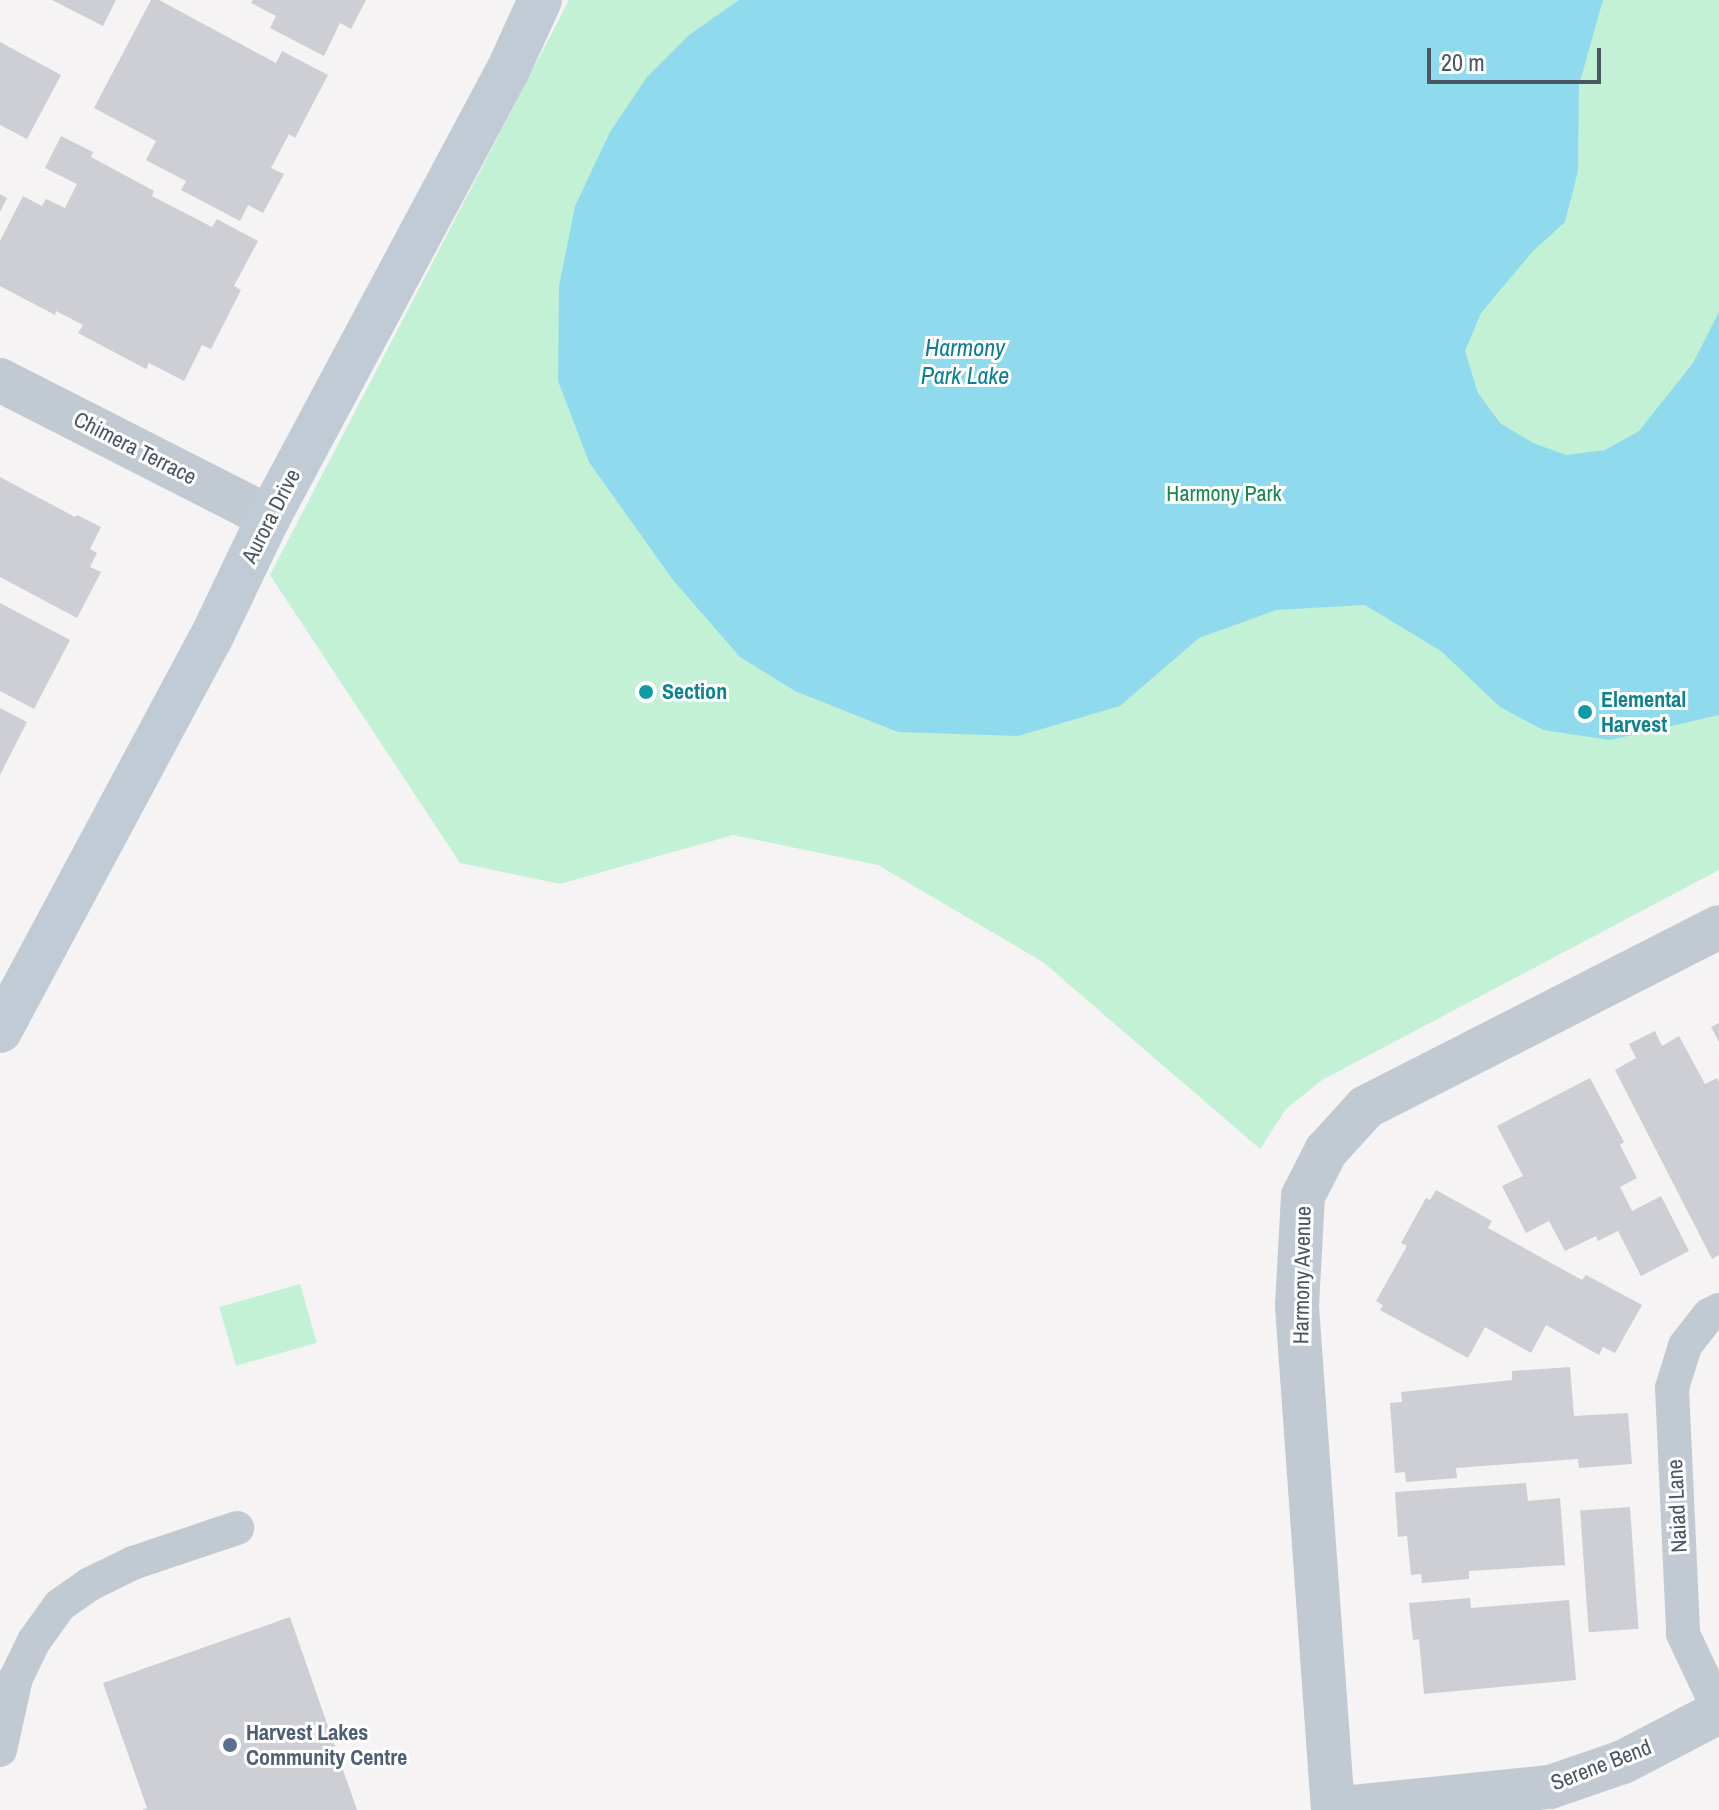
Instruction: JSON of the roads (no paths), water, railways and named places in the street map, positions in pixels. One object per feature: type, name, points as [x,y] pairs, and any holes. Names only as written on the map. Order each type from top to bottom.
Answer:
[{"type":"street","name":"Aurora Drive","points":[[0,1031],[210,640],[269,517],[509,68],[540,0]]},
{"type":"street","name":"Chimera Terrace","points":[[0,380],[269,517]]},
{"type":"street","name":"Harmony Avenue","points":[[1333,1810],[1297,1306],[1303,1196],[1326,1151],[1366,1107],[1719,927]]},
{"type":"street","name":"Serene Bend","points":[[1333,1810],[1550,1787],[1623,1762],[1719,1711]]},
{"type":"lane","name":"Naiad Lane","points":[[1719,1310],[1709,1315],[1685,1346],[1672,1388],[1683,1634],[1719,1711]]},
{"type":"lane","points":[[0,1750],[16,1678],[34,1641],[60,1605],[90,1584],[133,1563],[237,1528]]},
{"type":"water","name":"Harmony Park Lake","points":[[739,0],[1603,0],[1579,85],[1578,171],[1565,222],[1533,251],[1481,313],[1465,351],[1478,393],[1500,423],[1533,443],[1566,455],[1605,450],[1639,431],[1693,363],[1719,312],[1719,715],[1610,740],[1543,730],[1500,707],[1441,651],[1365,605],[1276,610],[1199,638],[1120,706],[1018,736],[898,732],[795,691],[740,657],[673,580],[589,462],[558,381],[559,286],[575,206],[610,132],[647,77],[689,35]]},
{"type":"place","name":"Section","points":[[646,692]]},
{"type":"place","name":"Elemental Harvest","points":[[1585,712]]},
{"type":"place","name":"Harvest Lakes Community Centre","points":[[230,1745]]},
{"type":"park label","name":"Harmony Park","points":[[1224,494]]}]
